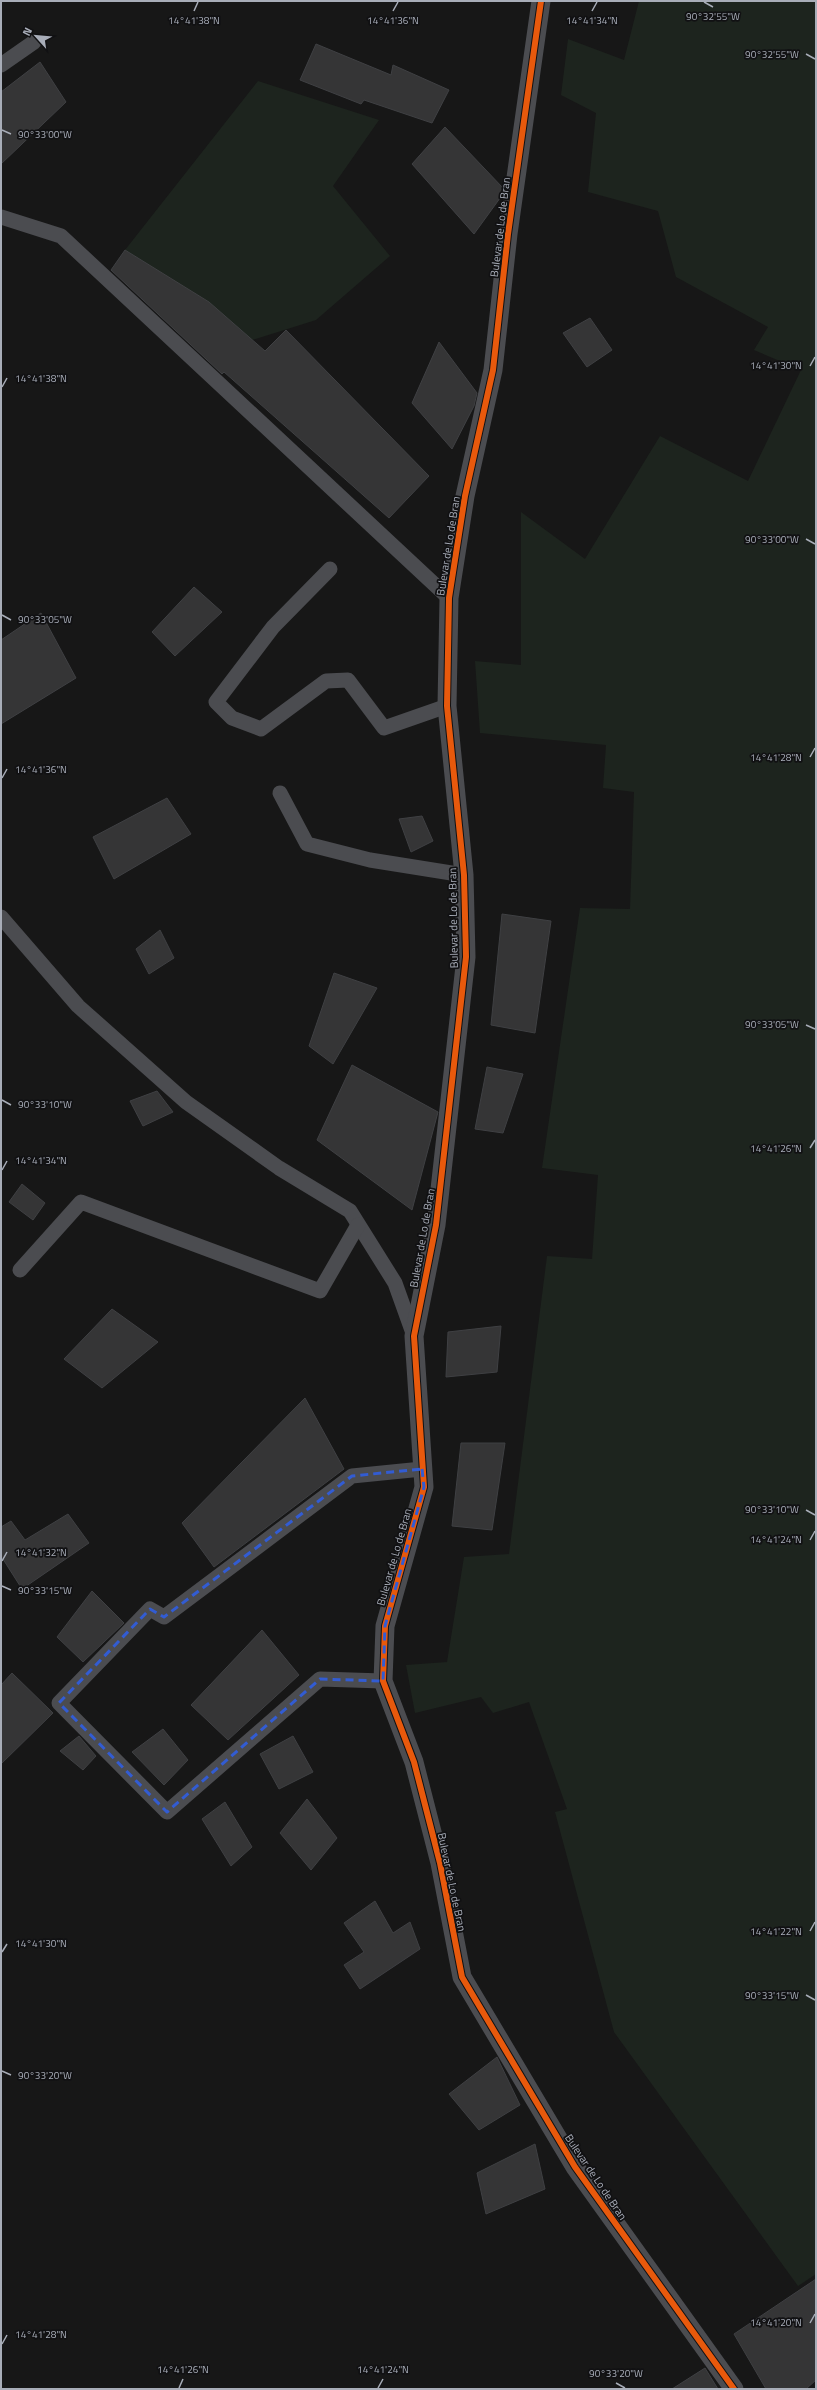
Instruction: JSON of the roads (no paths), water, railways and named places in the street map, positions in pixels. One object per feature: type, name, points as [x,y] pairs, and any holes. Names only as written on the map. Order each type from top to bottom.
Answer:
[{"type":"street","name":"Bulevar de Lo de Bran","points":[[541,1],[508,234],[493,370],[465,496],[449,598],[447,706],[464,875],[466,957],[436,1225],[414,1336],[424,1487],[385,1626],[383,1681],[414,1762],[440,1863],[462,1977],[575,2167],[734,2389]]},
{"type":"street","points":[[1,65],[34,42]]},
{"type":"street","points":[[1,217],[61,236],[449,598]]},
{"type":"street","points":[[330,569],[273,627],[216,702],[232,718],[261,729],[326,681],[348,680],[384,728],[447,706]]},
{"type":"street","points":[[280,793],[307,844],[370,860],[464,875]]},
{"type":"street","points":[[1,917],[78,1006],[186,1102],[279,1168],[350,1211],[395,1283],[414,1336]]},
{"type":"street","points":[[20,1270],[82,1202],[320,1291],[358,1225]]},
{"type":"street","points":[[383,1681],[320,1679],[167,1812],[59,1703],[150,1609],[164,1617],[352,1476],[422,1469]]}]
